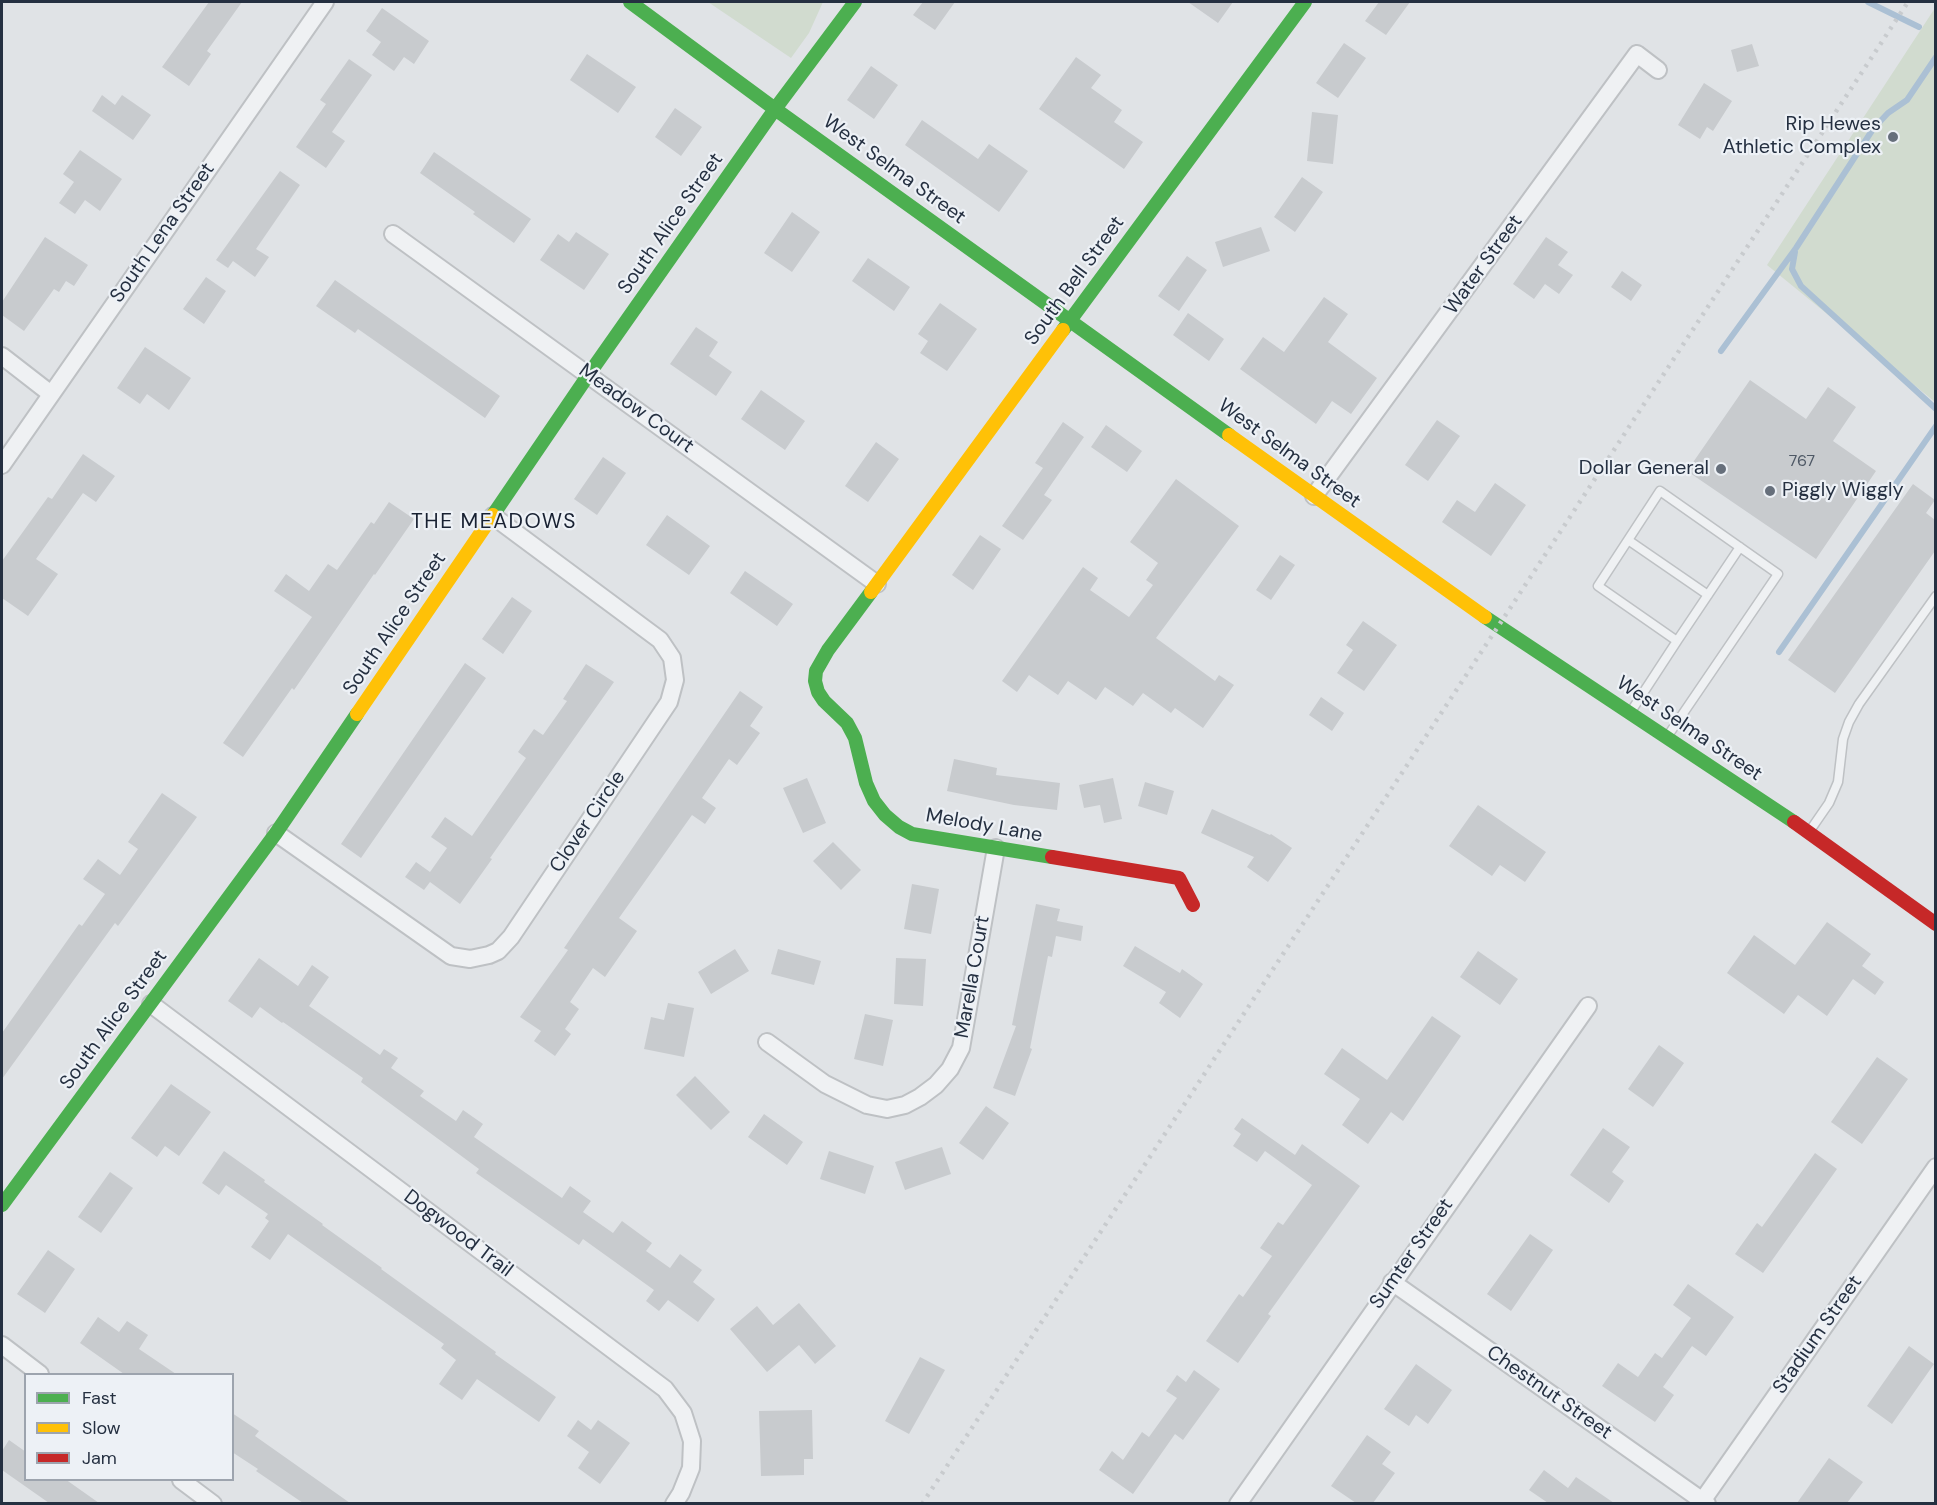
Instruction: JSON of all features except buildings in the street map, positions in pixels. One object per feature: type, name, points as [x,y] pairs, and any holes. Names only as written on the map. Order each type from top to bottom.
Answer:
[{"type":"street","name":"South Lena Street","points":[[2,465],[325,2]]},
{"type":"street","name":"West Selma Street","points":[[630,2],[1429,579],[1809,832],[1935,924]]},
{"type":"street","name":"South Alice Street","points":[[2,1204],[276,832],[589,374],[776,109],[855,2]]},
{"type":"street","name":"South Bell Street","points":[[878,584],[1305,2]]},
{"type":"street","name":"Water Street","points":[[1314,496],[1637,54],[1658,70]]},
{"type":"street","name":"Meadow Court","points":[[393,234],[878,584]]},
{"type":"street","points":[[2,356],[51,394]]},
{"type":"street","name":"Clover Circle","points":[[276,832],[451,956],[470,959],[489,956],[505,945],[511,937],[669,702],[675,680],[672,658],[660,640],[493,516]]},
{"type":"street","name":"Melody Lane","points":[[878,584],[820,660],[814,681],[824,701],[847,723],[855,738],[866,783],[885,815],[912,834],[1179,878],[1193,904]]},
{"type":"street","name":"Marella Court","points":[[767,1042],[825,1084],[867,1106],[887,1109],[905,1105],[936,1085],[950,1069],[961,1048],[996,848]]},
{"type":"street","name":"Dogwood Trail","points":[[151,1004],[665,1389],[683,1413],[692,1441],[691,1468],[681,1493],[674,1503]]},
{"type":"street","name":"Sumter Street","points":[[1238,1503],[1588,1006]]},
{"type":"street","name":"Stadium Street","points":[[1703,1502],[1935,1167]]},
{"type":"street","name":"Chestnut Street","points":[[1392,1282],[1703,1502]]},
{"type":"street","points":[[2,1346],[39,1373]]},
{"type":"street","points":[[184,1481],[213,1503]]},
{"type":"lane","points":[[1667,737],[1778,574],[1660,491],[1598,586],[1677,641]]},
{"type":"lane","points":[[1628,540],[1708,595]]},
{"type":"lane","points":[[1630,713],[1740,547]]},
{"type":"lane","points":[[1809,832],[1829,803],[1838,782],[1843,740],[1849,722],[1859,704],[1935,596]]},
{"type":"shaded area","points":[[708,2],[823,2],[809,33],[791,58]]},
{"type":"shaded area","name":"Rip Hewes Athletic Complex","points":[[1935,8],[1935,402],[1767,265]]},
{"type":"waterway","points":[[1868,2],[1919,27]]},
{"type":"waterway","points":[[1721,351],[1796,248],[1873,129],[1888,113],[1907,100],[1936,57]]},
{"type":"waterway","points":[[1795,252],[1792,269],[1801,286],[1936,409]]},
{"type":"waterway","points":[[1779,652],[1936,426]]},
{"type":"railway","points":[[922,1504],[1908,2]]},
{"type":"traffic: fast","points":[[630,2],[1229,435]]},
{"type":"traffic: fast","points":[[493,515],[775,109],[855,2]]},
{"type":"traffic: fast","points":[[1063,330],[1305,2]]},
{"type":"traffic: fast","points":[[871,592],[828,650],[816,671],[815,681],[824,701],[847,723],[855,738],[866,783],[874,801],[885,815],[912,834],[1052,857]]},
{"type":"traffic: fast","points":[[1485,617],[1794,822]]},
{"type":"traffic: fast","points":[[2,1205],[276,833],[357,714]]},
{"type":"traffic: slow","points":[[871,592],[1063,330]]},
{"type":"traffic: slow","points":[[1229,435],[1485,617]]},
{"type":"traffic: slow","points":[[357,714],[493,515]]},
{"type":"traffic: jam","points":[[1794,822],[1936,924]]},
{"type":"traffic: jam","points":[[1052,857],[1179,878],[1193,905]]},
{"type":"place","name":"Rip Hewes Athletic Complex","points":[[1893,137]]},
{"type":"place","name":"Dollar General","points":[[1721,469]]},
{"type":"place","name":"Piggly Wiggly","points":[[1770,491]]},
{"type":"district","name":"THE MEADOWS","points":[[494,522]]}]
